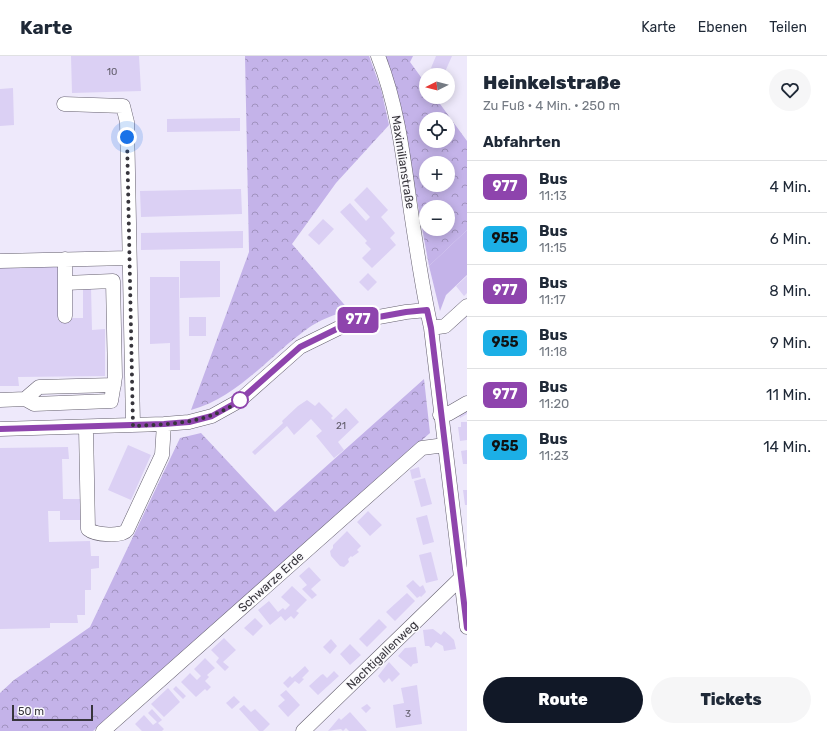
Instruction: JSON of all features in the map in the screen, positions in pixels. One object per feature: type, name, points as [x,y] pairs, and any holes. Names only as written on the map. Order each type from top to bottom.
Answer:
[{"type":"street","name":"Maximilianstraße","points":[[378,56],[395,111],[402,149],[421,285],[431,328],[444,445],[464,575],[467,627]]},
{"type":"street","points":[[64,104],[123,106],[127,122],[133,426]]},
{"type":"street","points":[[0,261],[130,256]]},
{"type":"street","points":[[65,259],[65,316]]},
{"type":"street","points":[[0,400],[25,400],[34,404],[111,401],[115,377],[113,281],[65,284]]},
{"type":"street","points":[[431,328],[445,326],[467,306]]},
{"type":"street","points":[[0,429],[133,426],[189,422],[212,416],[239,401],[300,347],[351,322],[406,312],[427,310]]},
{"type":"street","points":[[440,415],[448,414],[467,403]]},
{"type":"street","points":[[86,428],[88,529],[93,533],[121,534],[127,530],[162,455],[164,424]]},
{"type":"street","name":"Schwarze Erde","points":[[103,731],[422,448],[444,445]]},
{"type":"street","name":"Nachtigallenweg","points":[[303,731],[464,575]]},
{"type":"green space","points":[[245,56],[369,56],[381,89],[389,125],[336,183],[292,244],[349,310],[327,318],[312,326],[238,386],[208,404],[191,410],[249,252]]},
{"type":"green space","points":[[384,56],[413,56],[410,62],[419,74],[419,104],[440,104],[446,112],[419,112],[419,148],[455,148],[455,124],[467,141],[467,230],[429,266],[424,236],[455,236],[455,200],[419,200],[419,211],[398,96]]},
{"type":"green space","points":[[467,230],[467,275],[446,295],[440,311],[429,266]]},
{"type":"green space","points":[[424,379],[430,433],[93,731],[0,731],[0,693],[14,680],[90,627],[180,438],[201,433],[275,512]]},
{"type":"building","points":[[71,56],[139,56],[141,91],[72,93]]},
{"type":"building","points":[[436,56],[452,56],[447,68],[431,68]]},
{"type":"building","points":[[13,88],[14,125],[0,126],[0,89]]},
{"type":"building","points":[[240,118],[240,131],[167,132],[167,119]]},
{"type":"building","points":[[367,187],[388,210],[381,217],[395,233],[390,238],[396,245],[372,268],[362,258],[371,249],[365,243],[367,241],[340,212],[350,203],[366,221],[370,217],[354,200]]},
{"type":"building","points":[[241,189],[242,214],[141,217],[140,191]]},
{"type":"building","points":[[323,219],[334,229],[319,245],[308,235]]},
{"type":"building","points":[[243,231],[243,248],[141,250],[141,233]]},
{"type":"building","points":[[180,261],[220,261],[220,297],[180,298]]},
{"type":"building","points":[[60,264],[61,318],[83,318],[83,287],[91,287],[92,330],[105,329],[105,376],[18,377],[19,386],[0,386],[0,265]]},
{"type":"building","points":[[368,273],[377,282],[368,291],[359,282]]},
{"type":"building","points":[[467,276],[467,293],[464,296],[456,286]]},
{"type":"building","points":[[150,277],[179,277],[180,370],[170,370],[170,343],[150,344]]},
{"type":"building","points":[[189,317],[206,317],[206,336],[189,336]]},
{"type":"building","points":[[307,400],[315,406],[319,402],[333,416],[331,418],[333,420],[346,408],[359,422],[338,442],[344,450],[334,458],[316,436],[322,431],[311,419],[294,435],[287,426],[255,455],[252,452],[283,423],[282,421]]},
{"type":"building","points":[[467,407],[467,414],[460,418],[458,413]]},
{"type":"building","points":[[461,422],[467,422],[467,440],[460,441],[458,427],[461,427]]},
{"type":"building","points":[[128,445],[151,455],[131,500],[108,490]]},
{"type":"building","points":[[68,447],[69,459],[62,459],[63,499],[84,499],[85,520],[60,520],[60,511],[48,511],[49,542],[90,541],[91,556],[99,556],[99,568],[91,569],[91,590],[85,590],[85,615],[77,615],[78,623],[50,623],[50,628],[0,629],[0,448]]},
{"type":"building","points":[[467,450],[467,464],[463,464],[461,451]]},
{"type":"building","points":[[419,467],[421,477],[412,479],[410,470]]},
{"type":"building","points":[[425,478],[432,504],[421,507],[414,481]]},
{"type":"building","points":[[463,490],[467,490],[467,505],[465,505]]},
{"type":"building","points":[[368,511],[382,525],[370,536],[357,522]]},
{"type":"building","points":[[427,515],[434,542],[423,545],[416,518]]},
{"type":"building","points":[[347,531],[361,546],[357,550],[359,552],[348,559],[349,562],[344,567],[340,566],[331,556],[330,551],[333,548],[333,545]]},
{"type":"building","points":[[431,552],[438,580],[426,583],[419,555]]},
{"type":"building","points":[[309,567],[321,580],[311,589],[317,595],[312,599],[302,589],[307,585],[299,576]]},
{"type":"building","points":[[413,580],[420,587],[423,585],[426,592],[421,597],[420,596],[417,598],[406,586]]},
{"type":"building","points":[[292,586],[307,600],[296,611],[299,613],[294,619],[291,616],[285,621],[281,616],[270,625],[258,610],[269,601],[278,612],[283,608],[285,610],[290,605],[281,597]]},
{"type":"building","points":[[407,593],[415,601],[395,621],[386,612]]},
{"type":"building","points":[[255,618],[263,626],[253,636],[244,628]]},
{"type":"building","points":[[379,619],[387,627],[367,647],[359,639]]},
{"type":"building","points":[[433,629],[441,635],[444,631],[450,636],[454,640],[456,649],[444,651],[443,646],[436,642],[431,648],[429,646],[425,646],[423,630]]},
{"type":"building","points":[[224,638],[236,650],[223,662],[229,667],[225,671],[216,662],[219,658],[211,650]]},
{"type":"building","points":[[331,639],[337,646],[330,654],[323,647]]},
{"type":"building","points":[[350,644],[361,655],[350,665],[340,654]]},
{"type":"building","points":[[416,647],[418,663],[413,664],[411,667],[398,656],[405,648]]},
{"type":"building","points":[[205,658],[215,668],[207,675],[209,677],[205,681],[211,687],[207,691],[205,689],[196,697],[181,682],[190,673],[197,680],[201,676],[194,669]]},
{"type":"building","points":[[389,662],[400,674],[392,682],[389,678],[384,683],[378,676]]},
{"type":"building","points":[[305,666],[309,671],[302,678],[304,679],[299,684],[295,681],[288,688],[283,683],[290,676],[292,678]]},
{"type":"building","points":[[334,671],[339,676],[318,695],[309,686],[321,675],[323,674],[327,678]]},
{"type":"building","points":[[417,685],[422,724],[396,728],[393,705],[404,703],[401,688]]},
{"type":"building","points":[[176,686],[186,696],[183,699],[173,689]]},
{"type":"building","points":[[168,688],[180,702],[164,717],[151,704]]},
{"type":"building","points":[[286,690],[300,705],[288,717],[278,706],[285,700],[280,695]]},
{"type":"building","points":[[234,696],[240,702],[232,709],[226,703]]},
{"type":"building","points":[[367,704],[371,708],[366,713],[361,708]]},
{"type":"building","points":[[244,705],[251,712],[255,709],[270,724],[263,731],[259,731],[239,709]]},
{"type":"building","points":[[152,709],[162,720],[158,723],[164,729],[162,731],[142,731],[135,724],[144,715],[153,725],[157,722],[148,713]]},
{"type":"building","points":[[350,712],[367,731],[349,731],[346,728],[343,731],[341,729],[328,731],[339,718],[341,720]]},
{"type":"bus line","name":"977","points":[[0,429],[86,428],[164,424],[189,422],[212,416],[239,401],[300,347],[326,334],[351,322],[406,312],[427,310],[431,328],[440,415],[467,628]]},
{"type":"route","points":[[127,137],[133,426],[189,422],[212,416],[240,400]]}]
